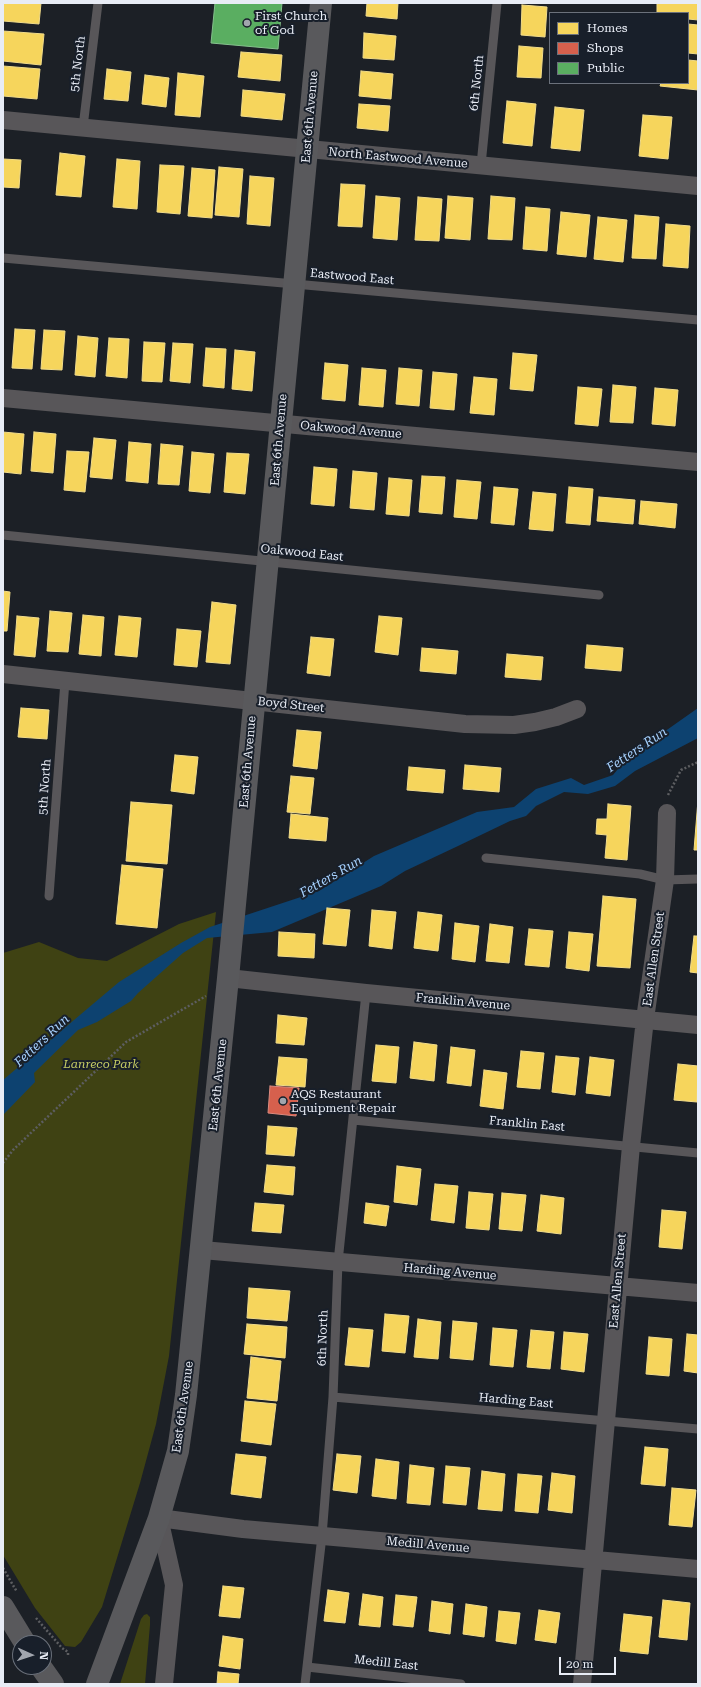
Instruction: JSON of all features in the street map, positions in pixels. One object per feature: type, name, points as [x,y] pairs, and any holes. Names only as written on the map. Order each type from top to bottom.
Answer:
[{"type":"street","name":"East 6th Avenue","points":[[97,1684],[159,1518],[178,1451],[186,1395],[202,1250],[321,3]]},
{"type":"street","name":"North Eastwood Avenue","points":[[3,120],[698,186]]},
{"type":"street","name":"Oakwood Avenue","points":[[3,398],[698,462]]},
{"type":"street","name":"Boyd Street","points":[[3,674],[493,726],[535,722],[577,709]]},
{"type":"street","name":"East Allen Street","points":[[582,1684],[617,1286],[631,1146],[645,1019],[665,880],[666,813]]},
{"type":"street","name":"Franklin Avenue","points":[[229,968],[366,993],[698,1025]]},
{"type":"street","name":"Harding Avenue","points":[[202,1250],[698,1293]]},
{"type":"street","name":"East 6th Avenue","points":[[159,1518],[174,1585],[164,1684]]},
{"type":"street","name":"Medill Avenue","points":[[159,1518],[243,1529],[698,1570]]},
{"type":"street","points":[[12,1603],[22,1635]]},
{"type":"street","points":[[47,1675],[53,1684]]},
{"type":"lane","name":"5th North","points":[[82,127],[98,3]]},
{"type":"lane","name":"6th North","points":[[481,165],[497,3]]},
{"type":"lane","name":"Eastwood East","points":[[3,258],[698,320]]},
{"type":"lane","name":"Oakwood East","points":[[3,535],[599,595]]},
{"type":"lane","name":"5th North","points":[[49,896],[65,681]]},
{"type":"lane","points":[[486,858],[640,874],[665,880],[698,879]]},
{"type":"lane","name":"6th North","points":[[305,1684],[322,1536],[333,1397],[338,1262],[366,993]]},
{"type":"lane","name":"Franklin East","points":[[353,1120],[698,1152]]},
{"type":"lane","name":"Harding East","points":[[333,1397],[698,1429]]},
{"type":"lane","name":"Medill East","points":[[307,1667],[462,1684]]},
{"type":"path","points":[[666,813],[665,807],[667,798],[681,770],[698,762]]},
{"type":"path","points":[[3,1163],[12,1150],[126,1042],[211,992]]},
{"type":"path","points":[[3,1568],[12,1603]]},
{"type":"path","points":[[33,1615],[62,1648],[68,1652],[68,1655]]},
{"type":"green space","name":"Lanreco Park","points":[[216,912],[169,1356],[156,1424],[140,1483],[102,1607],[81,1642],[75,1647],[65,1646],[35,1608],[3,1555],[3,953],[39,942],[78,958],[107,961],[179,924]]},
{"type":"green space","points":[[147,1614],[150,1617],[150,1625],[145,1684],[120,1684],[141,1619]]},
{"type":"water","points":[[698,708],[698,738],[635,771],[615,786],[588,794],[564,792],[536,806],[526,816],[510,821],[405,871],[381,886],[272,932],[207,938],[183,953],[131,1001],[97,1022],[78,1030],[34,1073],[35,1082],[3,1115],[3,1080],[119,982],[181,943],[210,927],[319,891],[374,856],[477,812],[514,807],[536,789],[571,778],[584,785],[613,775],[627,758]]},
{"type":"building: Homes","points":[[3,3],[41,3],[39,24],[3,21]]},
{"type":"building: Homes","points":[[367,3],[398,3],[397,19],[366,16]]},
{"type":"building: Homes","points":[[657,3],[698,3],[698,20],[689,19],[689,12],[657,12]]},
{"type":"building: Homes","points":[[522,5],[547,7],[545,37],[521,35]]},
{"type":"building: Homes","points":[[689,24],[698,25],[698,54],[689,53]]},
{"type":"building: Homes","points":[[3,31],[44,34],[41,65],[3,61]]},
{"type":"building: Homes","points":[[364,33],[396,36],[394,60],[363,58]]},
{"type":"building: Homes","points":[[519,46],[543,48],[541,78],[517,77]]},
{"type":"building: Homes","points":[[241,52],[282,55],[280,81],[238,77]]},
{"type":"building: Homes","points":[[689,60],[698,61],[698,90],[660,86],[661,84],[689,84]]},
{"type":"building: Homes","points":[[3,66],[40,69],[37,99],[3,96]]},
{"type":"building: Homes","points":[[107,69],[131,72],[128,101],[104,99]]},
{"type":"building: Homes","points":[[361,71],[393,74],[391,99],[359,96]]},
{"type":"building: Homes","points":[[178,73],[204,76],[200,117],[175,115]]},
{"type":"building: Homes","points":[[145,75],[169,78],[166,107],[142,104]]},
{"type":"building: Homes","points":[[243,90],[285,94],[282,120],[241,116]]},
{"type":"building: Homes","points":[[507,101],[536,104],[532,146],[503,143]]},
{"type":"building: Homes","points":[[359,104],[390,106],[388,131],[357,128]]},
{"type":"building: Homes","points":[[555,107],[584,110],[580,151],[551,148]]},
{"type":"building: Homes","points":[[643,115],[672,117],[668,159],[639,156]]},
{"type":"building: Homes","points":[[60,153],[85,156],[81,197],[56,195]]},
{"type":"building: Homes","points":[[3,159],[21,160],[19,188],[3,187]]},
{"type":"building: Homes","points":[[117,159],[140,161],[137,209],[113,207]]},
{"type":"building: Homes","points":[[160,165],[184,166],[180,214],[157,212]]},
{"type":"building: Homes","points":[[219,167],[243,169],[239,217],[215,215]]},
{"type":"building: Homes","points":[[192,168],[215,170],[212,218],[188,216]]},
{"type":"building: Homes","points":[[250,176],[274,178],[270,226],[247,224]]},
{"type":"building: Homes","points":[[341,184],[365,185],[362,227],[338,226]]},
{"type":"building: Homes","points":[[376,196],[400,198],[397,240],[373,238]]},
{"type":"building: Homes","points":[[448,196],[473,198],[470,240],[445,238]]},
{"type":"building: Homes","points":[[491,196],[515,198],[512,240],[488,239]]},
{"type":"building: Homes","points":[[418,197],[442,199],[439,241],[415,240]]},
{"type":"building: Homes","points":[[526,207],[550,209],[547,251],[523,249]]},
{"type":"building: Homes","points":[[561,212],[590,215],[586,257],[557,254]]},
{"type":"building: Homes","points":[[635,215],[659,217],[656,259],[632,258]]},
{"type":"building: Homes","points":[[598,217],[627,220],[623,262],[594,259]]},
{"type":"building: Homes","points":[[666,224],[690,226],[688,268],[663,266]]},
{"type":"building: Homes","points":[[15,329],[35,330],[32,369],[12,368]]},
{"type":"building: Homes","points":[[44,330],[65,331],[62,370],[41,369]]},
{"type":"building: Homes","points":[[78,336],[98,338],[95,377],[75,375]]},
{"type":"building: Homes","points":[[109,338],[129,339],[127,378],[106,376]]},
{"type":"building: Homes","points":[[144,342],[165,343],[162,382],[142,381]]},
{"type":"building: Homes","points":[[173,343],[193,344],[190,383],[170,381]]},
{"type":"building: Homes","points":[[206,348],[226,349],[224,388],[203,386]]},
{"type":"building: Homes","points":[[235,350],[255,352],[252,391],[232,389]]},
{"type":"building: Homes","points":[[513,353],[537,355],[533,391],[510,389]]},
{"type":"building: Homes","points":[[325,363],[348,365],[345,401],[322,399]]},
{"type":"building: Homes","points":[[362,368],[386,370],[383,407],[359,405]]},
{"type":"building: Homes","points":[[399,368],[422,370],[419,406],[396,404]]},
{"type":"building: Homes","points":[[433,372],[457,374],[454,410],[430,408]]},
{"type":"building: Homes","points":[[474,377],[497,379],[494,415],[470,413]]},
{"type":"building: Homes","points":[[613,385],[636,387],[633,423],[610,422]]},
{"type":"building: Homes","points":[[578,387],[602,389],[598,426],[575,424]]},
{"type":"building: Homes","points":[[655,388],[678,390],[675,426],[652,424]]},
{"type":"building: Homes","points":[[3,432],[24,434],[21,474],[3,472]]},
{"type":"building: Homes","points":[[34,432],[56,434],[53,473],[31,471]]},
{"type":"building: Homes","points":[[94,438],[116,440],[112,479],[90,477]]},
{"type":"building: Homes","points":[[129,442],[151,444],[148,483],[126,481]]},
{"type":"building: Homes","points":[[161,444],[183,446],[179,485],[158,484]]},
{"type":"building: Homes","points":[[67,451],[89,452],[85,492],[64,490]]},
{"type":"building: Homes","points":[[192,452],[214,454],[210,493],[189,491]]},
{"type":"building: Homes","points":[[227,453],[249,454],[245,494],[224,492]]},
{"type":"building: Homes","points":[[314,467],[337,469],[334,506],[311,504]]},
{"type":"building: Homes","points":[[353,471],[377,473],[374,510],[350,508]]},
{"type":"building: Homes","points":[[422,476],[445,477],[442,514],[419,512]]},
{"type":"building: Homes","points":[[389,478],[412,480],[409,516],[386,514]]},
{"type":"building: Homes","points":[[457,480],[481,482],[477,519],[454,517]]},
{"type":"building: Homes","points":[[494,487],[518,489],[514,525],[491,523]]},
{"type":"building: Homes","points":[[569,487],[593,489],[590,525],[566,523]]},
{"type":"building: Homes","points":[[533,492],[556,494],[553,531],[529,529]]},
{"type":"building: Homes","points":[[599,497],[635,500],[633,524],[597,521]]},
{"type":"building: Homes","points":[[641,501],[677,504],[675,528],[639,524]]},
{"type":"building: Homes","points":[[3,591],[10,592],[7,631],[3,631]]},
{"type":"building: Homes","points":[[212,602],[236,605],[230,664],[206,662]]},
{"type":"building: Homes","points":[[50,611],[72,613],[68,652],[47,651]]},
{"type":"building: Homes","points":[[83,615],[104,617],[101,656],[79,654]]},
{"type":"building: Homes","points":[[17,616],[39,618],[35,657],[14,655]]},
{"type":"building: Homes","points":[[119,616],[141,618],[137,657],[115,655]]},
{"type":"building: Homes","points":[[379,616],[402,618],[398,655],[375,652]]},
{"type":"building: Homes","points":[[177,629],[201,631],[197,667],[174,665]]},
{"type":"building: Homes","points":[[311,637],[334,639],[330,676],[307,673]]},
{"type":"building: Homes","points":[[587,645],[623,648],[621,671],[585,668]]},
{"type":"building: Homes","points":[[422,648],[458,651],[456,674],[420,671]]},
{"type":"building: Homes","points":[[507,654],[543,657],[541,680],[505,677]]},
{"type":"building: Homes","points":[[21,708],[49,710],[47,739],[18,737]]},
{"type":"building: Homes","points":[[297,730],[321,732],[317,769],[293,766]]},
{"type":"building: Homes","points":[[175,755],[198,757],[194,794],[171,791]]},
{"type":"building: Homes","points":[[465,765],[501,768],[499,792],[463,789]]},
{"type":"building: Homes","points":[[409,767],[445,770],[443,793],[407,790]]},
{"type":"building: Homes","points":[[291,776],[314,778],[310,814],[287,812]]},
{"type":"building: Homes","points":[[698,800],[698,850],[694,850]]},
{"type":"building: Homes","points":[[131,802],[172,805],[167,864],[126,861]]},
{"type":"building: Homes","points":[[608,804],[631,806],[627,860],[605,858],[607,835],[596,834],[597,819],[607,819]]},
{"type":"building: Homes","points":[[291,814],[328,818],[326,841],[289,838]]},
{"type":"building: Homes","points":[[122,865],[163,869],[157,928],[116,924]]},
{"type":"building: Homes","points":[[603,896],[636,899],[630,968],[597,966]]},
{"type":"building: Homes","points":[[327,908],[350,910],[346,946],[323,944]]},
{"type":"building: Homes","points":[[372,910],[396,912],[392,949],[369,946]]},
{"type":"building: Homes","points":[[418,912],[442,915],[438,951],[414,948]]},
{"type":"building: Homes","points":[[455,923],[479,926],[475,962],[452,959]]},
{"type":"building: Homes","points":[[490,924],[513,927],[509,963],[486,961]]},
{"type":"building: Homes","points":[[529,929],[553,931],[549,967],[525,965]]},
{"type":"building: Homes","points":[[279,932],[315,934],[314,958],[278,956]]},
{"type":"building: Homes","points":[[569,932],[593,934],[589,971],[566,968]]},
{"type":"building: Homes","points":[[694,936],[698,936],[698,973],[690,972]]},
{"type":"building: Homes","points":[[278,1015],[307,1018],[304,1045],[276,1043]]},
{"type":"building: Homes","points":[[414,1042],[437,1045],[434,1081],[410,1078]]},
{"type":"building: Homes","points":[[376,1045],[399,1047],[396,1083],[372,1081]]},
{"type":"building: Homes","points":[[451,1047],[475,1050],[471,1086],[447,1083]]},
{"type":"building: Homes","points":[[521,1051],[544,1053],[540,1089],[517,1087]]},
{"type":"building: Homes","points":[[556,1056],[579,1058],[575,1095],[552,1092]]},
{"type":"building: Homes","points":[[279,1057],[307,1059],[305,1087],[276,1085]]},
{"type":"building: Homes","points":[[590,1057],[614,1060],[610,1096],[586,1093]]},
{"type":"building: Homes","points":[[678,1064],[698,1066],[697,1102],[674,1100]]},
{"type":"building: Homes","points":[[484,1070],[507,1073],[503,1109],[480,1106]]},
{"type":"building: Homes","points":[[268,1126],[297,1128],[294,1156],[266,1154]]},
{"type":"building: Homes","points":[[267,1165],[295,1167],[293,1195],[264,1192]]},
{"type":"building: Homes","points":[[397,1166],[421,1169],[417,1205],[394,1202]]},
{"type":"building: Homes","points":[[435,1184],[458,1186],[454,1223],[431,1220]]},
{"type":"building: Homes","points":[[469,1192],[493,1194],[489,1230],[466,1228]]},
{"type":"building: Homes","points":[[502,1193],[526,1195],[522,1231],[499,1229]]},
{"type":"building: Homes","points":[[541,1195],[564,1198],[561,1234],[537,1231]]},
{"type":"building: Homes","points":[[255,1203],[284,1205],[281,1233],[252,1231]]},
{"type":"building: Homes","points":[[366,1203],[389,1206],[386,1226],[364,1223]]},
{"type":"building: Homes","points":[[662,1210],[686,1212],[682,1249],[659,1247]]},
{"type":"building: Homes","points":[[249,1288],[290,1291],[287,1321],[247,1318]]},
{"type":"building: Homes","points":[[385,1314],[409,1316],[405,1353],[382,1351]]},
{"type":"building: Homes","points":[[418,1319],[441,1322],[438,1359],[414,1357]]},
{"type":"building: Homes","points":[[453,1321],[477,1323],[473,1360],[450,1358]]},
{"type":"building: Homes","points":[[247,1324],[287,1327],[285,1358],[244,1354]]},
{"type":"building: Homes","points":[[349,1328],[373,1330],[369,1367],[345,1365]]},
{"type":"building: Homes","points":[[493,1328],[517,1330],[513,1367],[490,1365]]},
{"type":"building: Homes","points":[[531,1330],[554,1332],[550,1369],[527,1367]]},
{"type":"building: Homes","points":[[564,1332],[588,1334],[584,1372],[561,1369]]},
{"type":"building: Homes","points":[[687,1334],[698,1335],[698,1373],[684,1371]]},
{"type":"building: Homes","points":[[649,1337],[672,1339],[669,1376],[646,1374]]},
{"type":"building: Homes","points":[[251,1357],[281,1361],[277,1401],[247,1398]]},
{"type":"building: Homes","points":[[245,1401],[276,1404],[271,1445],[241,1441]]},
{"type":"building: Homes","points":[[645,1447],[668,1449],[665,1486],[641,1484]]},
{"type":"building: Homes","points":[[236,1454],[266,1457],[261,1498],[231,1494]]},
{"type":"building: Homes","points":[[337,1454],[361,1456],[357,1493],[333,1490]]},
{"type":"building: Homes","points":[[376,1459],[399,1462],[396,1499],[372,1496]]},
{"type":"building: Homes","points":[[410,1465],[434,1468],[430,1505],[407,1503]]},
{"type":"building: Homes","points":[[446,1466],[470,1468],[466,1505],[443,1503]]},
{"type":"building: Homes","points":[[482,1471],[505,1474],[502,1511],[478,1509]]},
{"type":"building: Homes","points":[[552,1473],[575,1476],[572,1513],[548,1510]]},
{"type":"building: Homes","points":[[518,1474],[542,1476],[538,1513],[515,1511]]},
{"type":"building: Homes","points":[[672,1488],[696,1490],[692,1527],[669,1525]]},
{"type":"building: Homes","points":[[223,1586],[244,1588],[240,1618],[219,1616]]},
{"type":"building: Homes","points":[[328,1590],[349,1593],[345,1623],[324,1621]]},
{"type":"building: Homes","points":[[363,1594],[383,1597],[380,1627],[359,1625]]},
{"type":"building: Homes","points":[[396,1595],[417,1597],[413,1627],[393,1625]]},
{"type":"building: Homes","points":[[663,1600],[690,1603],[687,1640],[659,1637]]},
{"type":"building: Homes","points":[[432,1601],[453,1604],[450,1634],[429,1631]]},
{"type":"building: Homes","points":[[466,1604],[487,1607],[484,1637],[463,1634]]},
{"type":"building: Homes","points":[[539,1610],[560,1613],[556,1643],[535,1640]]},
{"type":"building: Homes","points":[[499,1611],[520,1613],[516,1644],[496,1641]]},
{"type":"building: Homes","points":[[624,1614],[652,1617],[648,1654],[620,1651]]},
{"type":"building: Homes","points":[[223,1636],[243,1639],[240,1669],[219,1666]]},
{"type":"building: Homes","points":[[218,1672],[239,1674],[238,1684],[217,1684]]},
{"type":"building: Shops","name":"AQS Restaurant Equipment Repair","points":[[270,1086],[299,1088],[296,1116],[268,1113]]},
{"type":"building: Public","name":"First Church of God","points":[[215,3],[282,3],[278,49],[211,43]]},
{"type":"place","name":"First Church of God","points":[[247,23]]},
{"type":"place","name":"AQS Restaurant Equipment Repair","points":[[283,1101]]},
{"type":"water label","name":"Fetters Run","points":[[637,750]]},
{"type":"water label","name":"Fetters Run","points":[[331,877]]},
{"type":"water label","name":"Fetters Run","points":[[42,1041]]}]
